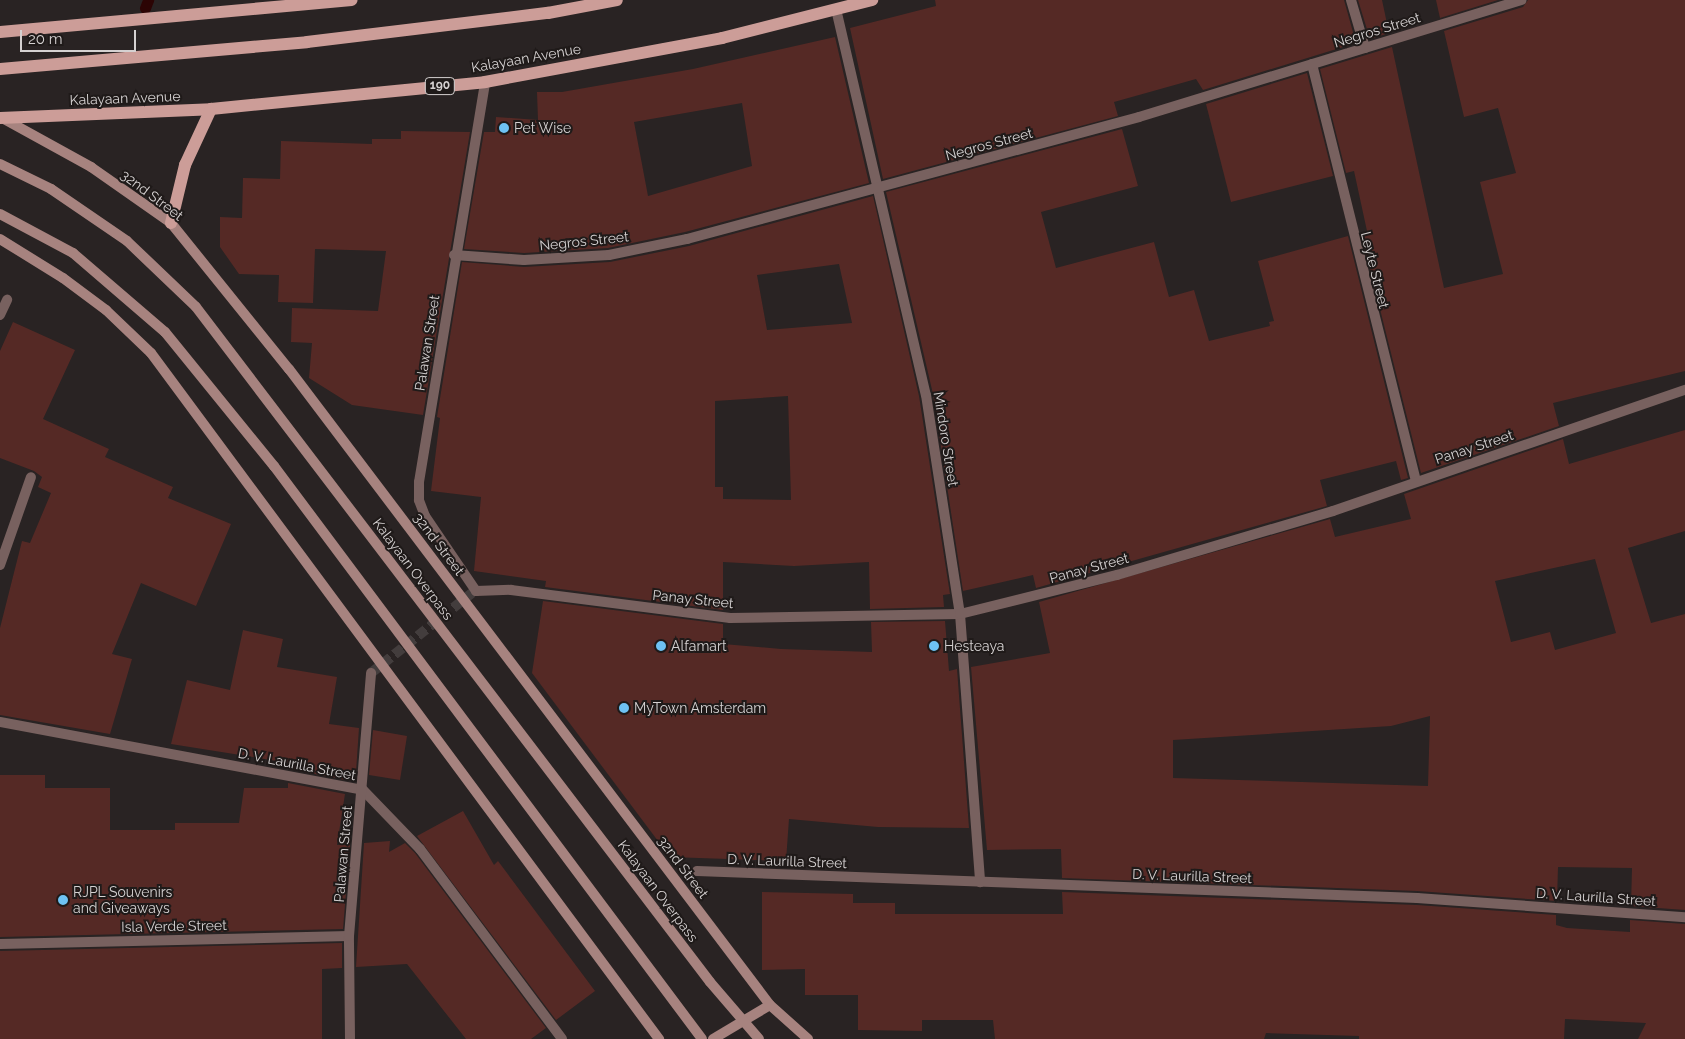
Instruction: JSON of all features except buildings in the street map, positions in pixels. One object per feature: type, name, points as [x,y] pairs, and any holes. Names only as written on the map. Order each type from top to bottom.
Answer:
[{"type":"main road","points":[[0,32],[352,0]]},
{"type":"main road","points":[[0,69],[307,42],[548,13],[617,0]]},
{"type":"main road","name":"Kalayaan Avenue","points":[[0,118],[211,109],[485,82],[722,38],[872,0]]},
{"type":"main road","points":[[171,223],[185,165],[211,109]]},
{"type":"main road","name":"32nd Street","points":[[0,118],[91,167],[171,223],[290,369],[770,1005],[808,1039]]},
{"type":"main road","name":"Kalayaan Overpass","points":[[0,164],[51,189],[127,241],[196,307],[710,982],[759,1039]]},
{"type":"main road","points":[[0,214],[73,253],[165,332],[274,466],[702,1039]]},
{"type":"main road","points":[[0,239],[63,278],[106,310],[151,353],[659,1039]]},
{"type":"main road","points":[[713,1039],[770,1005]]},
{"type":"street","points":[[1351,0],[1366,48]]},
{"type":"street","name":"Negros Street","points":[[454,255],[524,260],[609,255],[762,221],[1139,118],[1521,0]]},
{"type":"street","name":"Mindoro Street","points":[[836,9],[880,189],[926,395],[960,614],[980,882]]},
{"type":"street","name":"Leyte Street","points":[[1312,64],[1416,480]]},
{"type":"street","name":"Palawan Street","points":[[474,592],[425,516],[419,500],[454,255],[485,82]]},
{"type":"street","points":[[0,314],[7,300]]},
{"type":"street","name":"Panay Street","points":[[474,592],[511,590],[730,618],[960,614],[1126,572],[1333,511],[1416,480],[1685,390]]},
{"type":"street","points":[[0,564],[31,477]]},
{"type":"street","name":"Palawan Street","points":[[350,1039],[349,936],[363,790],[371,673]]},
{"type":"street","name":"D. V. Laurilla Street","points":[[0,722],[363,790],[420,849],[562,1039]]},
{"type":"street","name":"D. V. Laurilla Street","points":[[697,871],[1417,898],[1685,917]]},
{"type":"street","name":"Isla Verde Street","points":[[0,944],[349,936]]},
{"type":"waterway","points":[[145,8],[148,0]]},
{"type":"tunnel","points":[[371,673],[472,593]]},
{"type":"place","name":"Pet Wise","points":[[504,128]]},
{"type":"place","name":"Alfamart","points":[[661,646]]},
{"type":"place","name":"Hesteaya","points":[[934,646]]},
{"type":"place","name":"MyTown Amsterdam","points":[[624,708]]},
{"type":"place","name":"RJPL Souvenirs and Giveaways","points":[[63,900]]}]
